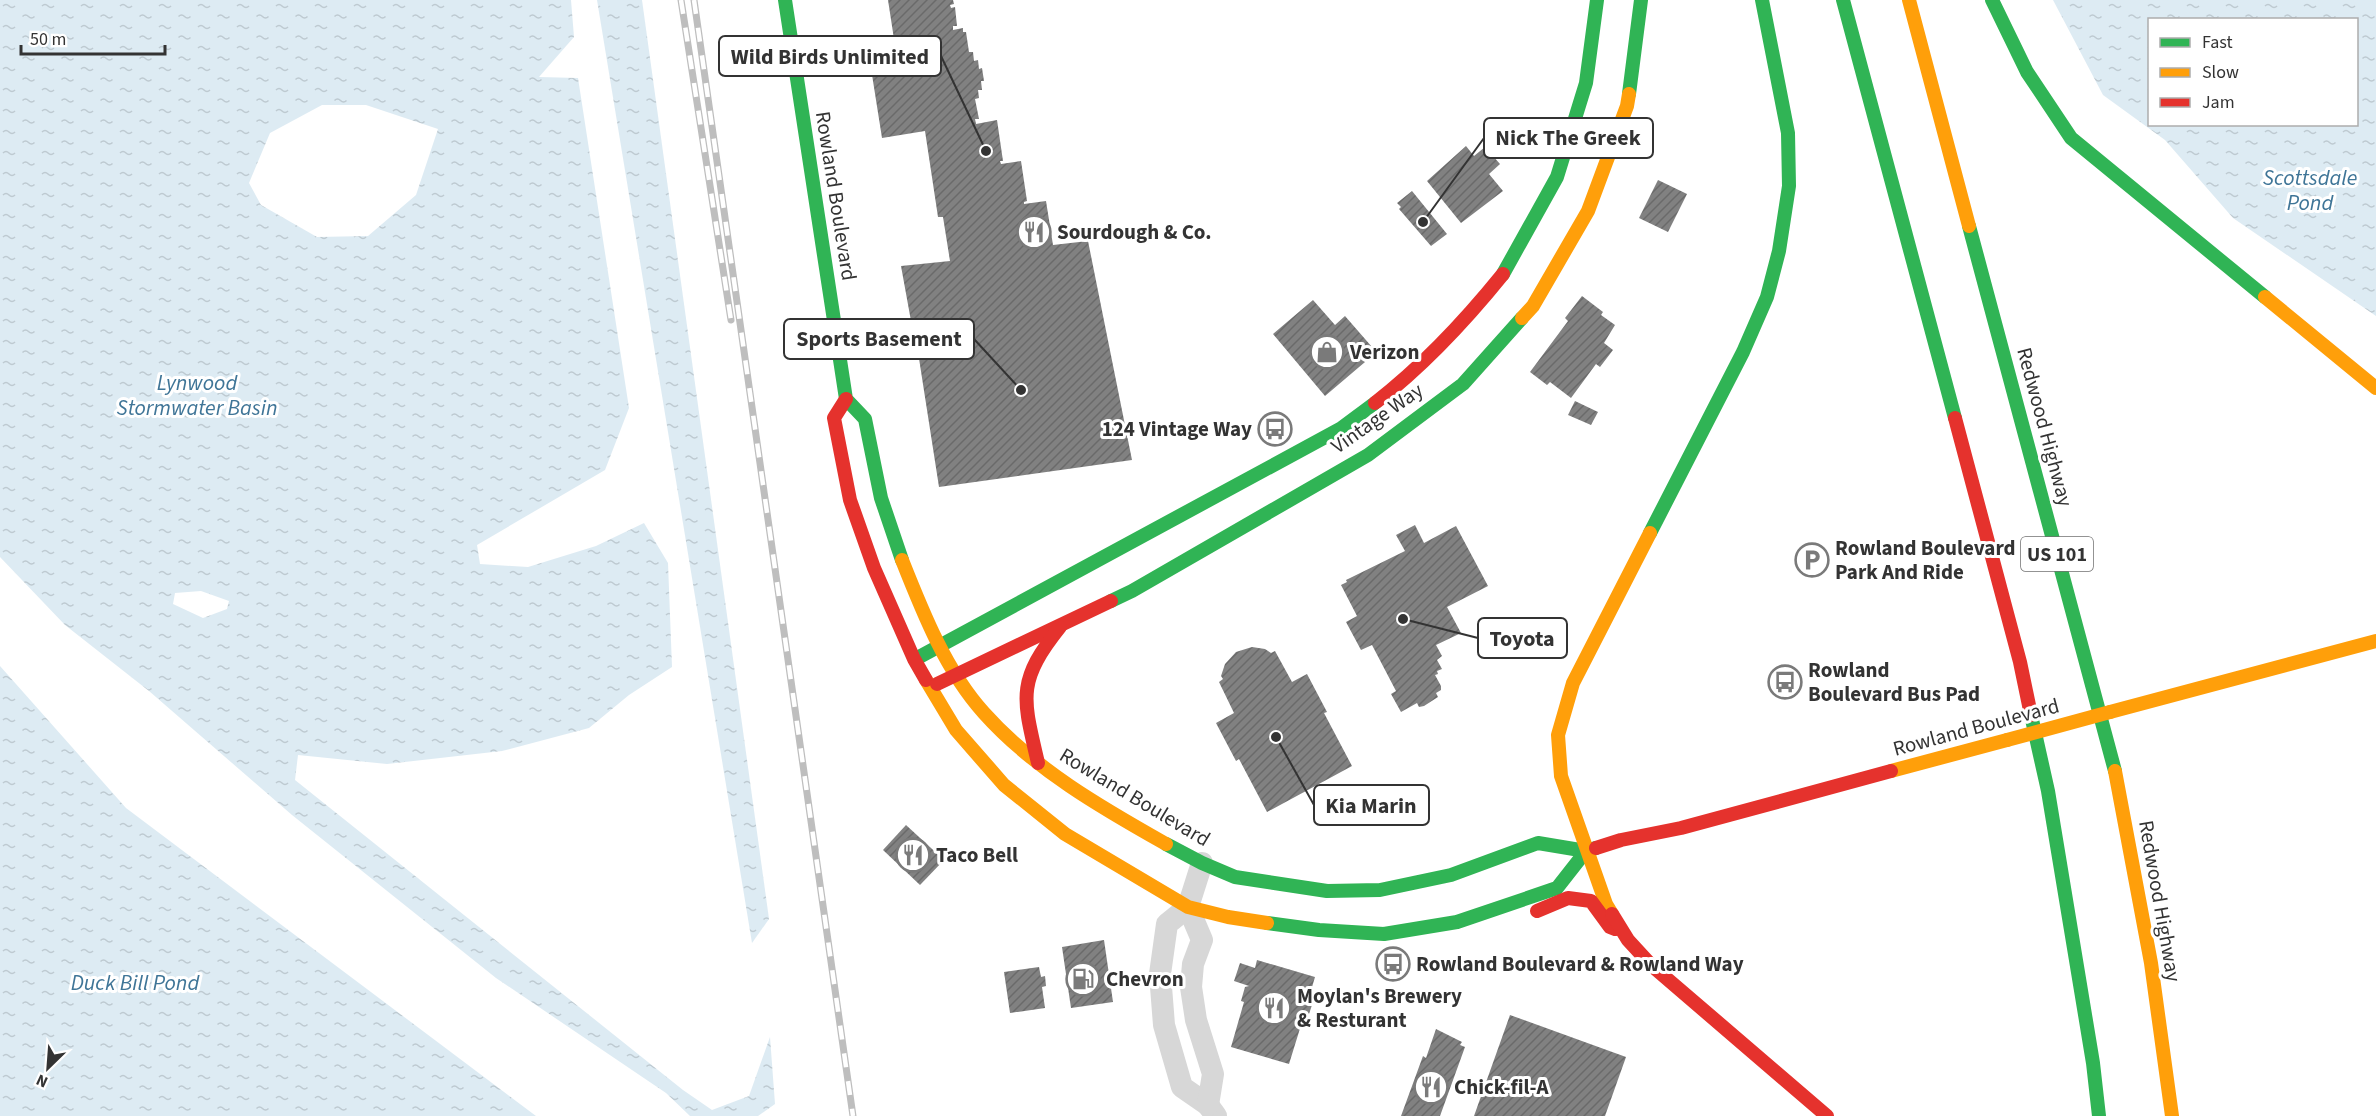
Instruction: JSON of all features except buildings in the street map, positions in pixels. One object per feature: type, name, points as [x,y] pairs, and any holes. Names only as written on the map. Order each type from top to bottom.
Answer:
[{"type":"main road","name":"Rowland Boulevard","points":[[785,0],[846,399],[865,419],[881,498],[901,558],[940,646],[984,713],[1038,763],[1116,816],[1202,863],[1235,877],[1327,891],[1380,890],[1451,875],[1538,843],[1586,851],[1621,840],[1681,828],[2376,641]]},
{"type":"main road","name":"Vintage Way","points":[[914,659],[1340,429],[1438,355],[1509,267],[1557,177],[1586,83],[1598,0]]},
{"type":"main road","name":"Vintage Way","points":[[932,687],[956,673],[1132,591],[1368,455],[1459,380],[1533,306],[1588,211],[1627,105],[1641,0]]},
{"type":"main road","points":[[1762,0],[1788,133],[1789,186],[1779,251],[1767,297],[1743,352],[1573,683],[1558,735],[1561,776],[1606,904],[1622,931],[1651,965],[1827,1116]]},
{"type":"main road","name":"US 101","points":[[1843,0],[2020,662],[2050,802],[2093,1063],[2099,1116]]},
{"type":"main road","name":"Redwood Highway","points":[[1909,0],[2114,767],[2151,963],[2172,1116]]},
{"type":"main road","points":[[1992,0],[2025,72],[2047,107],[2071,138],[2376,388]]},
{"type":"main road","points":[[846,399],[834,418],[850,500],[874,568],[914,659],[956,730],[1004,785],[1065,834],[1188,907],[1228,917],[1330,931],[1384,934],[1456,922],[1557,888],[1586,851]]},
{"type":"main road","points":[[1038,763],[1024,704],[1027,677],[1041,649],[1062,624]]},
{"type":"main road","points":[[1525,915],[1568,898],[1592,901],[1610,927],[1622,931]]},
{"type":"main road","points":[[1442,924],[1468,933]]},
{"type":"street","points":[[1202,863],[1188,907],[1167,924],[1160,974],[1164,1025],[1182,1087],[1212,1110]]},
{"type":"street","points":[[1188,907],[1202,940],[1193,964],[1191,987],[1196,1020],[1212,1074],[1212,1110]]},
{"type":"water","name":"Lynwood Stormwater Basin","points":[[0,0],[571,0],[574,37],[539,77],[578,78],[629,408],[605,470],[477,545],[480,564],[528,567],[596,546],[644,523],[668,563],[672,667],[629,695],[589,728],[502,751],[387,764],[298,755],[295,780],[683,1090],[712,1110],[749,1096],[770,1037],[775,1104],[758,1116],[690,1116],[666,1093],[496,978],[292,815],[149,691],[65,625],[0,557]],"holes":[[[322,105],[366,105],[438,129],[416,195],[368,236],[317,237],[261,205],[249,183],[270,133]],[[201,591],[229,601],[227,609],[203,618],[173,604],[175,593]]]},
{"type":"water","points":[[597,0],[642,0],[769,919],[752,943]]},
{"type":"water","name":"Scottsdale Pond","points":[[2053,0],[2376,0],[2376,316],[2233,218],[2165,140],[2103,95]]},
{"type":"water","name":"Duck Bill Pond","points":[[0,666],[126,808],[536,1116],[0,1116]]},
{"type":"railway","points":[[681,0],[731,320]]},
{"type":"railway","points":[[694,0],[853,1116]]},
{"type":"traffic: fast","points":[[785,0],[846,399],[865,419],[881,498],[902,560]]},
{"type":"traffic: fast","points":[[1503,274],[1557,177],[1586,83],[1597,0]]},
{"type":"traffic: fast","points":[[1629,94],[1641,0]]},
{"type":"traffic: fast","points":[[1650,533],[1743,352],[1767,297],[1779,251],[1789,186],[1788,133],[1762,0]]},
{"type":"traffic: fast","points":[[1843,0],[1955,418]]},
{"type":"traffic: fast","points":[[1992,0],[2027,72],[2071,138],[2265,297]]},
{"type":"traffic: fast","points":[[1969,226],[2115,771]]},
{"type":"traffic: fast","points":[[1111,601],[1368,455],[1463,384],[1522,318]]},
{"type":"traffic: fast","points":[[921,656],[1340,429],[1375,403]]},
{"type":"traffic: fast","points":[[2031,715],[2048,791],[2093,1063],[2099,1116]]},
{"type":"traffic: fast","points":[[1166,844],[1235,877],[1327,891],[1380,890],[1451,875],[1538,843],[1586,851],[1596,848]]},
{"type":"traffic: fast","points":[[1267,923],[1319,930],[1384,934],[1457,922],[1557,888],[1586,851]]},
{"type":"traffic: slow","points":[[1909,0],[1969,226]]},
{"type":"traffic: slow","points":[[1522,318],[1533,306],[1588,211],[1627,106],[1629,94]]},
{"type":"traffic: slow","points":[[2265,297],[2376,388]]},
{"type":"traffic: slow","points":[[1612,914],[1606,904],[1561,776],[1558,735],[1573,683],[1650,533]]},
{"type":"traffic: slow","points":[[902,560],[927,621],[947,660],[970,697],[984,713],[1047,770],[1093,801],[1166,844]]},
{"type":"traffic: slow","points":[[2110,712],[2376,641]]},
{"type":"traffic: slow","points":[[926,680],[956,730],[1004,785],[1065,834],[1188,907],[1228,917],[1267,923]]},
{"type":"traffic: slow","points":[[2007,740],[2110,712]]},
{"type":"traffic: slow","points":[[1891,771],[2007,740]]},
{"type":"traffic: slow","points":[[2115,771],[2151,963],[2172,1116]]},
{"type":"traffic: jam","points":[[1375,403],[1443,342],[1503,274]]},
{"type":"traffic: jam","points":[[846,399],[834,418],[850,500],[874,568],[914,659],[926,680]]},
{"type":"traffic: jam","points":[[1955,418],[2020,662],[2031,715]]},
{"type":"traffic: jam","points":[[937,684],[1111,601]]},
{"type":"traffic: jam","points":[[1038,763],[1029,722],[1027,691],[1036,662],[1060,627]]},
{"type":"traffic: jam","points":[[1596,848],[1621,840],[1681,828],[1891,771]]},
{"type":"traffic: jam","points":[[1537,911],[1568,898],[1591,901],[1610,927],[1615,929]]},
{"type":"traffic: jam","points":[[1612,914],[1628,940],[1651,965],[1827,1116]]},
{"type":"place","name":"Wild Birds Unlimited","points":[[986,151]]},
{"type":"place","name":"Nick The Greek","points":[[1423,222]]},
{"type":"place","name":"Sourdough & Co.","points":[[1034,232]]},
{"type":"place","name":"Verizon","points":[[1327,352]]},
{"type":"place","name":"Sports Basement","points":[[1021,390]]},
{"type":"place","name":"124 Vintage Way","points":[[1275,429]]},
{"type":"place","name":"Rowland Boulevard Park And Ride","points":[[1812,560]]},
{"type":"place","name":"Toyota","points":[[1403,619]]},
{"type":"place","name":"Rowland Boulevard Bus Pad","points":[[1785,682]]},
{"type":"place","name":"Kia Marin","points":[[1276,737]]},
{"type":"place","name":"Taco Bell","points":[[913,855]]},
{"type":"place","name":"Rowland Boulevard & Rowland Way","points":[[1393,964]]},
{"type":"place","name":"Chevron","points":[[1083,979]]},
{"type":"place","name":"Moylan's Brewery & Resturant","points":[[1274,1008]]},
{"type":"place","name":"Chick-fil-A","points":[[1431,1087]]}]
